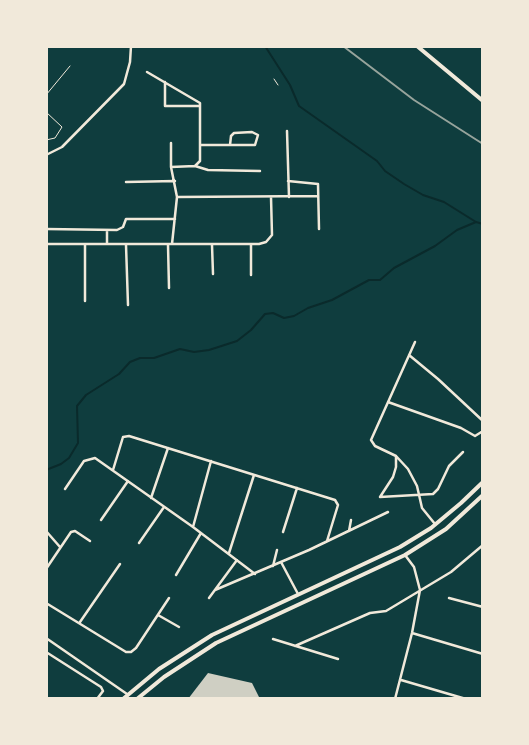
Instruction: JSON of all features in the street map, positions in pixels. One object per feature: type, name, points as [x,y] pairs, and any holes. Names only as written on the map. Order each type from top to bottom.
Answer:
[{"type":"main road","points":[[417,46],[483,101]]},
{"type":"main road","points":[[123,699],[127,694],[199,642],[400,547],[435,524],[483,482]]},
{"type":"main road","points":[[137,699],[164,677],[210,646],[405,555],[446,529],[483,495]]},
{"type":"main road","points":[[127,694],[132,699]]},
{"type":"street","points":[[46,155],[62,147],[124,84],[132,46]]},
{"type":"street","points":[[147,72],[197,100],[200,106],[201,144],[200,162],[195,166]]},
{"type":"street","points":[[165,82],[165,106],[200,106]]},
{"type":"street","points":[[287,130],[288,197]]},
{"type":"street","points":[[201,144],[230,145],[255,145],[258,136],[252,132],[234,133],[231,136],[230,145]]},
{"type":"street","points":[[169,288],[170,245],[176,219],[177,197],[171,167],[171,143]]},
{"type":"street","points":[[171,167],[195,166],[208,170],[260,171]]},
{"type":"street","points":[[126,182],[175,181]]},
{"type":"street","points":[[288,182],[317,183],[319,229]]},
{"type":"street","points":[[177,197],[318,196]]},
{"type":"street","points":[[46,244],[170,245],[263,243],[272,235],[271,197]]},
{"type":"street","points":[[46,229],[107,230],[122,228],[126,219],[176,219]]},
{"type":"street","points":[[107,230],[108,244]]},
{"type":"street","points":[[85,244],[85,301]]},
{"type":"street","points":[[126,244],[128,305]]},
{"type":"street","points":[[212,244],[213,274]]},
{"type":"street","points":[[251,244],[251,275]]},
{"type":"street","points":[[415,342],[371,440],[375,446],[396,456],[412,473],[420,495],[422,508],[435,524]]},
{"type":"street","points":[[409,355],[483,421]]},
{"type":"street","points":[[388,402],[461,428],[474,436],[483,431]]},
{"type":"street","points":[[113,470],[125,436],[297,488],[337,502],[327,541]]},
{"type":"street","points":[[151,498],[168,448]]},
{"type":"street","points":[[396,456],[396,468],[393,477],[380,497],[420,495],[436,492],[449,466],[463,452]]},
{"type":"street","points":[[65,490],[87,459],[95,458],[193,527],[255,574]]},
{"type":"street","points":[[193,527],[211,461]]},
{"type":"street","points":[[229,554],[254,475]]},
{"type":"street","points":[[100,520],[128,481]]},
{"type":"street","points":[[283,532],[297,488]]},
{"type":"street","points":[[140,543],[164,507]]},
{"type":"street","points":[[215,590],[282,562],[388,512]]},
{"type":"street","points":[[349,531],[351,520]]},
{"type":"street","points":[[46,531],[60,548]]},
{"type":"street","points":[[46,569],[72,531],[90,541]]},
{"type":"street","points":[[176,575],[201,533]]},
{"type":"street","points":[[295,646],[370,613],[386,610],[451,572],[483,545]]},
{"type":"street","points":[[273,566],[276,550]]},
{"type":"street","points":[[395,699],[412,633],[420,590],[414,567],[405,555]]},
{"type":"street","points":[[209,598],[237,560]]},
{"type":"street","points":[[282,562],[299,595]]},
{"type":"street","points":[[80,622],[120,564]]},
{"type":"street","points":[[46,603],[80,622],[126,652],[131,652],[136,648],[169,598]]},
{"type":"street","points":[[449,598],[483,606]]},
{"type":"street","points":[[158,614],[179,627]]},
{"type":"street","points":[[412,633],[483,654]]},
{"type":"street","points":[[46,638],[127,694]]},
{"type":"street","points":[[273,639],[338,659]]},
{"type":"street","points":[[46,652],[101,687],[103,691],[98,699]]},
{"type":"street","points":[[401,680],[466,699]]},
{"type":"lane","points":[[46,95],[70,66]]},
{"type":"lane","points":[[46,112],[62,127],[54,138],[46,140]]},
{"type":"path","points":[[274,79],[278,85]]},
{"type":"building","points":[[208,673],[252,683],[260,699],[188,699]]},
{"type":"waterway","points":[[265,46],[290,85],[299,106],[377,161],[385,171],[404,184],[423,195],[444,202],[476,222],[483,224]]},
{"type":"waterway","points":[[46,470],[61,464],[69,458],[78,443],[77,406],[86,395],[119,374],[130,362],[140,358],[154,358],[180,349],[194,352],[209,350],[237,341],[251,330],[265,314],[273,313],[284,318],[294,316],[308,308],[332,300],[369,280],[380,280],[394,268],[435,246],[457,230],[476,222]]},
{"type":"railway","points":[[343,46],[414,100],[483,144]]}]
